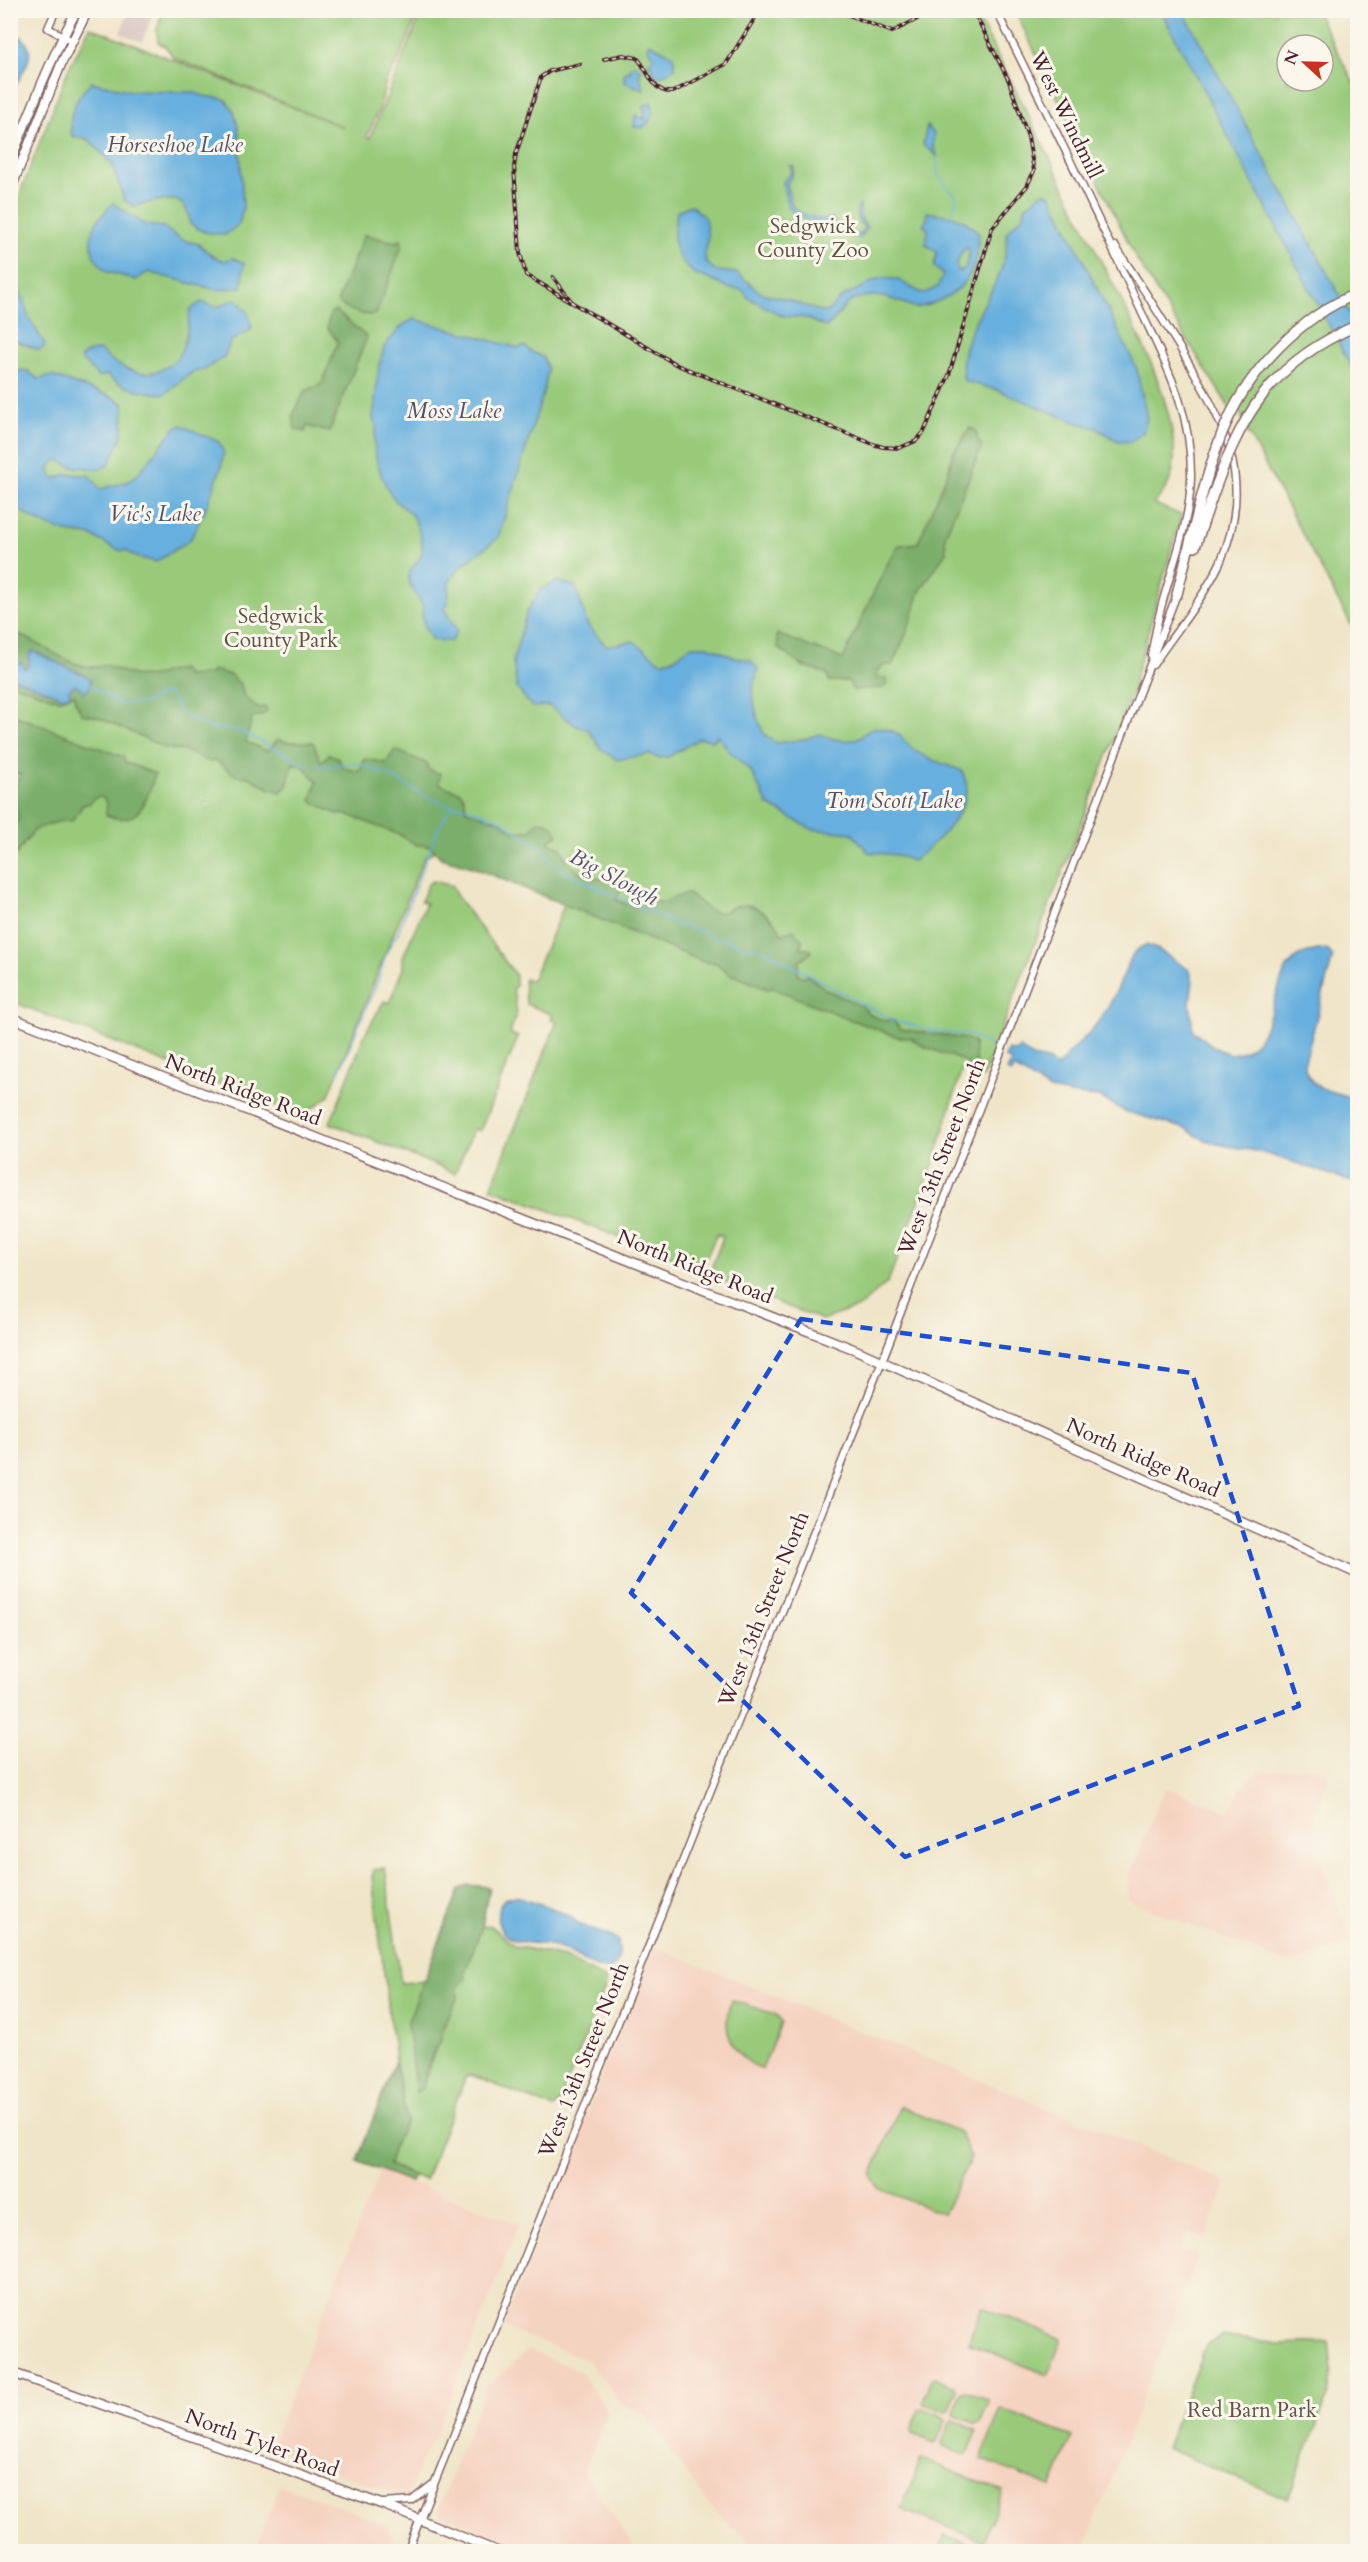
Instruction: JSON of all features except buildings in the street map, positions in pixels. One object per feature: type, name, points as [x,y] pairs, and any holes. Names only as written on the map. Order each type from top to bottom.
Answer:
[{"type":"highway","points":[[1177,594],[1206,501],[1226,424],[1260,367],[1319,314],[1358,293]]},
{"type":"highway","points":[[1206,501],[1253,405],[1276,378],[1321,343],[1358,325]]},
{"type":"main road","points":[[10,162],[62,36],[76,10]]},
{"type":"main road","points":[[10,191],[72,41],[88,10]]},
{"type":"main road","name":"North Ridge Road","points":[[10,1017],[882,1361],[1358,1574]]},
{"type":"main road","name":"North Tyler Road","points":[[10,2372],[375,2502],[499,2552]]},
{"type":"street","points":[[56,10],[48,28],[72,41]]},
{"type":"street","name":"West Windmill","points":[[996,10],[1107,233]]},
{"type":"street","name":"West 13th Street North","points":[[1107,233],[1179,394],[1189,441],[1191,476],[1188,514],[1163,600],[1146,676]]},
{"type":"street","name":"West 13th Street North","points":[[1107,233],[1147,293],[1214,407],[1227,437],[1235,481],[1231,524],[1220,563],[1146,676]]},
{"type":"street","name":"West 13th Street North","points":[[407,2552],[882,1361],[1177,594]]},
{"type":"street","points":[[375,2502],[411,2501],[434,2483]]},
{"type":"highlighted area","points":[[801,1319],[1192,1373],[1299,1706],[905,1857],[631,1593]]},
{"type":"shaded area","points":[[129,11],[139,11],[152,16],[142,42],[120,33]]},
{"type":"shaded area","points":[[1305,1767],[1325,1771],[1329,1777],[1316,1814],[1315,1848],[1350,1942],[1303,1961],[1282,1961],[1134,1903],[1128,1898],[1128,1879],[1165,1787],[1229,1812],[1240,1790],[1250,1778],[1260,1772]]},
{"type":"shaded area","points":[[655,1947],[1227,2182],[1205,2239],[1188,2232],[1181,2250],[1198,2256],[1083,2551],[760,2551],[708,2504],[646,2415],[620,2403],[589,2361],[503,2327],[651,1950]]},
{"type":"shaded area","points":[[380,2170],[519,2224],[435,2436],[422,2458],[407,2497],[340,2474],[271,2445]]},
{"type":"shaded area","points":[[529,2350],[579,2371],[608,2411],[583,2473],[637,2551],[531,2551],[441,2515],[438,2509],[486,2386]]},
{"type":"shaded area","points":[[280,2485],[387,2526],[392,2533],[392,2539],[387,2551],[254,2551]]},
{"type":"shaded area","points":[[428,2536],[466,2551],[420,2551]]},
{"type":"green space","name":"Sedgwick County Park","points":[[156,11],[419,11],[399,59],[386,81],[380,107],[367,136],[370,138],[422,11],[974,11],[1146,350],[1166,404],[1172,430],[1174,455],[1169,482],[1154,504],[1181,515],[1129,700],[983,1077],[962,1069],[934,1162],[888,1282],[859,1307],[822,1320],[714,1278],[710,1272],[723,1237],[717,1234],[701,1269],[491,1188],[557,1022],[551,1020],[553,1015],[526,1004],[524,981],[525,979],[532,980],[565,903],[435,851],[424,858],[328,1097],[300,1116],[11,1001],[10,219],[68,70],[90,27],[343,127],[174,58],[165,46],[158,42],[157,30],[161,17]]},
{"type":"green space","points":[[1015,11],[1316,11],[1328,33],[1275,33],[1275,93],[1335,93],[1335,47],[1357,89],[1357,636],[1246,429],[1237,404],[1232,412],[1137,260]]},
{"type":"green space","points":[[364,235],[396,242],[401,240],[402,246],[376,314],[371,315],[355,312],[337,302]]},
{"type":"green space","points":[[336,311],[367,337],[329,432],[307,426],[305,432],[295,429],[293,415],[305,391],[322,384],[338,342],[327,327],[331,312]]},
{"type":"green space","points":[[970,428],[976,431],[978,441],[982,446],[945,536],[946,552],[920,591],[908,630],[892,665],[884,665],[875,673],[876,677],[886,678],[887,684],[882,688],[853,690],[848,681],[829,681],[827,674],[803,666],[778,648],[777,634],[843,659],[886,566],[899,545],[918,543],[949,469],[953,453]]},
{"type":"green space","points":[[17,634],[60,657],[83,666],[106,665],[125,673],[145,677],[182,669],[187,676],[210,674],[213,670],[230,675],[241,685],[244,696],[258,708],[264,707],[267,710],[265,714],[252,718],[246,742],[268,751],[278,739],[287,742],[313,742],[321,762],[329,754],[337,757],[344,768],[359,771],[365,759],[386,763],[395,750],[426,763],[429,770],[441,774],[438,783],[461,793],[466,810],[502,822],[514,832],[531,830],[539,821],[551,824],[558,835],[551,839],[550,843],[561,849],[569,863],[590,876],[614,880],[620,884],[616,900],[633,907],[648,899],[662,903],[686,893],[717,913],[743,905],[757,908],[774,922],[782,934],[793,930],[802,939],[801,948],[811,950],[812,952],[799,961],[798,974],[803,977],[807,975],[827,990],[863,1007],[870,1015],[886,1021],[891,1019],[901,1029],[967,1039],[974,1043],[976,1066],[969,1066],[962,1060],[925,1047],[911,1038],[898,1037],[773,988],[767,989],[730,974],[716,963],[704,962],[475,868],[441,858],[430,846],[417,845],[400,835],[351,816],[334,813],[311,801],[317,782],[305,768],[293,763],[287,786],[281,792],[270,789],[249,777],[236,776],[215,760],[210,762],[185,751],[165,748],[98,717],[82,714],[75,701],[75,694],[59,700],[11,683],[11,635]]},
{"type":"green space","points":[[11,714],[124,757],[125,762],[155,774],[145,802],[134,815],[118,818],[106,815],[107,803],[102,797],[94,798],[90,803],[83,805],[72,821],[58,822],[35,829],[11,861],[11,827],[19,818],[14,801],[15,790],[21,774],[11,772]]},
{"type":"green space","points":[[433,881],[452,886],[456,895],[516,976],[516,986],[513,988],[517,1013],[510,1033],[518,1037],[480,1131],[474,1129],[455,1173],[330,1123],[365,1034],[384,1001],[389,1003],[403,968],[403,957],[426,903],[421,901],[429,883]]},
{"type":"green space","points":[[385,1868],[401,1983],[424,1981],[407,2024],[425,2080],[444,2025],[458,1997],[457,1991],[466,1979],[464,1973],[482,1927],[489,1925],[515,1946],[564,1957],[605,1979],[606,1985],[559,2104],[553,2108],[471,2075],[466,2076],[425,2180],[389,2165],[395,2142],[407,2121],[395,2061],[372,1877],[374,1870]]},
{"type":"green space","points":[[468,1885],[489,1887],[482,1927],[464,1973],[466,1979],[457,1991],[458,1997],[426,2071],[423,2087],[416,2093],[407,2024],[459,1890]]},
{"type":"green space","points":[[732,2000],[777,2015],[781,2023],[762,2069],[743,2057],[731,2041],[727,2022]]},
{"type":"green space","points":[[395,2061],[407,2121],[395,2142],[389,2165],[414,2176],[411,2182],[357,2161]]},
{"type":"green space","points":[[900,2106],[959,2132],[971,2157],[943,2214],[880,2189],[871,2176]]},
{"type":"green space","points":[[982,2307],[1062,2339],[1048,2375],[968,2343]]},
{"type":"green space","name":"Red Barn Park","points":[[1222,2336],[1278,2344],[1329,2342],[1332,2371],[1328,2395],[1288,2499],[1166,2448],[1205,2346]]},
{"type":"green space","points":[[934,2378],[956,2387],[949,2411],[924,2404],[931,2379]]},
{"type":"green space","points":[[965,2390],[989,2402],[980,2423],[955,2416],[962,2391]]},
{"type":"green space","points":[[922,2408],[946,2420],[934,2443],[912,2434],[919,2410]]},
{"type":"green space","points":[[1001,2409],[1072,2437],[1052,2487],[981,2459]]},
{"type":"green space","points":[[953,2420],[977,2432],[965,2455],[943,2446],[950,2422]]},
{"type":"green space","points":[[921,2459],[1003,2491],[983,2541],[901,2509]]},
{"type":"green space","points":[[945,2536],[984,2551],[939,2551]]},
{"type":"water","points":[[1161,11],[1183,11],[1357,327],[1357,378]]},
{"type":"water","points":[[11,29],[22,38],[30,54],[11,98]]},
{"type":"water","points":[[649,43],[674,56],[675,68],[666,74],[654,77],[654,69],[648,64],[654,57],[647,46]]},
{"type":"water","points":[[634,65],[641,70],[639,74],[644,90],[624,82],[624,75],[627,71],[630,72],[630,68]]},
{"type":"water","name":"Horseshoe Lake","points":[[91,82],[131,91],[193,92],[225,99],[234,111],[239,132],[243,207],[239,224],[225,235],[204,232],[190,224],[188,212],[178,201],[162,200],[134,206],[124,200],[112,164],[88,139],[72,136],[71,120],[74,107]]},
{"type":"water","points":[[651,102],[653,110],[649,121],[641,128],[634,127],[635,115],[645,119],[644,106]]},
{"type":"water","points":[[927,126],[934,134],[933,146],[937,156],[923,145]]},
{"type":"water","points":[[789,165],[794,167],[787,183],[788,193],[796,210],[823,220],[832,217],[838,227],[861,235],[864,226],[859,222],[856,213],[860,204],[860,217],[867,228],[861,238],[844,234],[832,221],[823,225],[792,212],[786,201],[783,181],[790,175],[792,167]]},
{"type":"water","points":[[1043,192],[1051,195],[1137,369],[1147,419],[1143,432],[1131,442],[1118,441],[1096,428],[1075,422],[997,390],[964,381],[963,361],[966,342],[1001,270],[1006,252],[1006,233],[1024,215],[1025,207]]},
{"type":"water","name":"Horseshoe Lake","points":[[113,203],[145,225],[163,227],[182,240],[198,244],[213,256],[224,261],[233,258],[244,263],[242,287],[216,290],[148,272],[136,280],[105,271],[93,255],[91,238],[96,222]]},
{"type":"water","points":[[691,205],[705,218],[708,237],[706,262],[716,271],[737,273],[761,293],[822,312],[828,311],[841,298],[879,278],[897,279],[923,294],[938,287],[943,275],[934,266],[937,252],[926,245],[928,229],[923,224],[927,220],[927,212],[956,217],[968,223],[979,234],[977,257],[974,268],[962,285],[936,302],[916,308],[880,296],[861,297],[845,306],[826,327],[806,318],[782,316],[747,297],[743,290],[729,288],[697,276],[677,254],[674,231],[677,211]],"holes":[[[967,248],[970,250],[965,269],[959,272],[956,264],[962,252]]]},
{"type":"water","points":[[11,273],[18,285],[29,318],[45,344],[39,350],[11,339]]},
{"type":"water","points":[[236,299],[247,311],[252,329],[231,341],[224,357],[204,370],[193,372],[164,394],[126,387],[107,375],[98,377],[80,358],[87,353],[100,350],[126,369],[146,373],[156,372],[175,360],[182,350],[190,310],[201,302],[217,307]]},
{"type":"water","name":"Moss Lake","points":[[414,319],[518,348],[525,346],[531,352],[543,357],[548,370],[543,394],[498,538],[458,569],[449,582],[448,604],[444,609],[457,630],[452,641],[432,640],[425,628],[422,616],[423,607],[409,582],[409,574],[422,553],[420,535],[413,517],[391,494],[378,466],[376,456],[377,427],[373,419],[379,366],[385,345],[403,325]]},
{"type":"water","name":"Vic's Lake","points":[[21,370],[28,371],[38,379],[52,376],[110,396],[123,403],[122,436],[108,466],[97,470],[72,467],[58,460],[52,464],[49,471],[53,478],[65,474],[89,475],[100,489],[127,482],[137,475],[174,429],[181,425],[219,442],[224,453],[221,468],[204,513],[190,540],[156,562],[118,550],[90,535],[66,532],[39,522],[11,505],[11,378]]},
{"type":"water","name":"Tom Scott Lake","points":[[558,581],[576,587],[587,624],[606,646],[633,641],[661,662],[675,658],[691,646],[708,646],[736,658],[750,660],[758,668],[752,690],[757,717],[764,734],[776,743],[806,739],[819,734],[834,739],[850,740],[877,728],[897,734],[919,754],[962,771],[967,789],[960,811],[947,830],[913,861],[896,855],[868,852],[852,833],[811,829],[768,805],[751,771],[730,752],[717,735],[714,741],[700,738],[668,757],[659,758],[649,754],[617,760],[600,748],[588,729],[578,727],[549,706],[532,707],[517,688],[513,661],[527,611],[541,589]]},
{"type":"water","points":[[33,651],[86,676],[91,680],[89,689],[83,693],[81,688],[74,685],[69,690],[70,695],[63,697],[11,677],[11,662],[15,665],[21,662],[25,669],[29,665],[29,655]]},
{"type":"water","points":[[1146,945],[1159,950],[1189,970],[1193,981],[1190,1002],[1193,1031],[1216,1048],[1230,1054],[1250,1048],[1260,1037],[1289,965],[1299,956],[1312,951],[1326,949],[1333,956],[1304,1065],[1307,1074],[1318,1086],[1357,1100],[1357,1183],[1263,1153],[1213,1143],[1187,1129],[1124,1111],[1100,1097],[1050,1090],[1016,1069],[1010,1073],[1007,1070],[1011,1064],[1010,1060],[1005,1058],[1008,1050],[1015,1052],[1020,1048],[1032,1057],[1048,1060],[1056,1067],[1060,1064],[1101,1018],[1132,957]]},
{"type":"water","points":[[516,1896],[556,1910],[618,1941],[617,1963],[611,1969],[597,1967],[556,1946],[520,1942],[509,1937],[500,1928],[498,1911],[504,1899]]},
{"type":"waterway","points":[[936,156],[938,176],[944,180],[946,187],[956,198],[952,217]]},
{"type":"waterway","name":"Big Slough","points":[[10,650],[15,654],[19,663]]},
{"type":"waterway","name":"Big Slough","points":[[90,685],[120,704],[145,703],[165,693],[170,695],[179,711],[188,718],[213,728],[240,731],[305,764],[327,766],[353,763],[363,765],[390,776],[446,805],[467,807],[501,820],[543,849],[552,862],[565,872],[676,924],[707,933],[716,939],[730,940],[743,947],[759,947],[892,1020],[933,1031],[970,1035],[998,1049]]},
{"type":"waterway","points":[[338,1074],[379,978],[388,950],[397,935],[436,833],[451,807]]},
{"type":"railway","points":[[604,59],[623,55],[637,58],[660,89],[673,92],[726,64],[760,10]]},
{"type":"railway","points":[[836,10],[892,32],[935,10]]},
{"type":"railway","points":[[580,64],[550,71],[541,77],[516,154],[514,167],[520,253],[526,275],[677,365],[873,444],[899,448],[916,441],[924,432],[949,375],[992,228],[1027,186],[1034,171],[1028,137],[1009,81],[973,10]]},
{"type":"railway","points":[[553,277],[572,302]]},
{"type":"park label","name":"Sedgwick County Zoo","points":[[813,238]]}]
